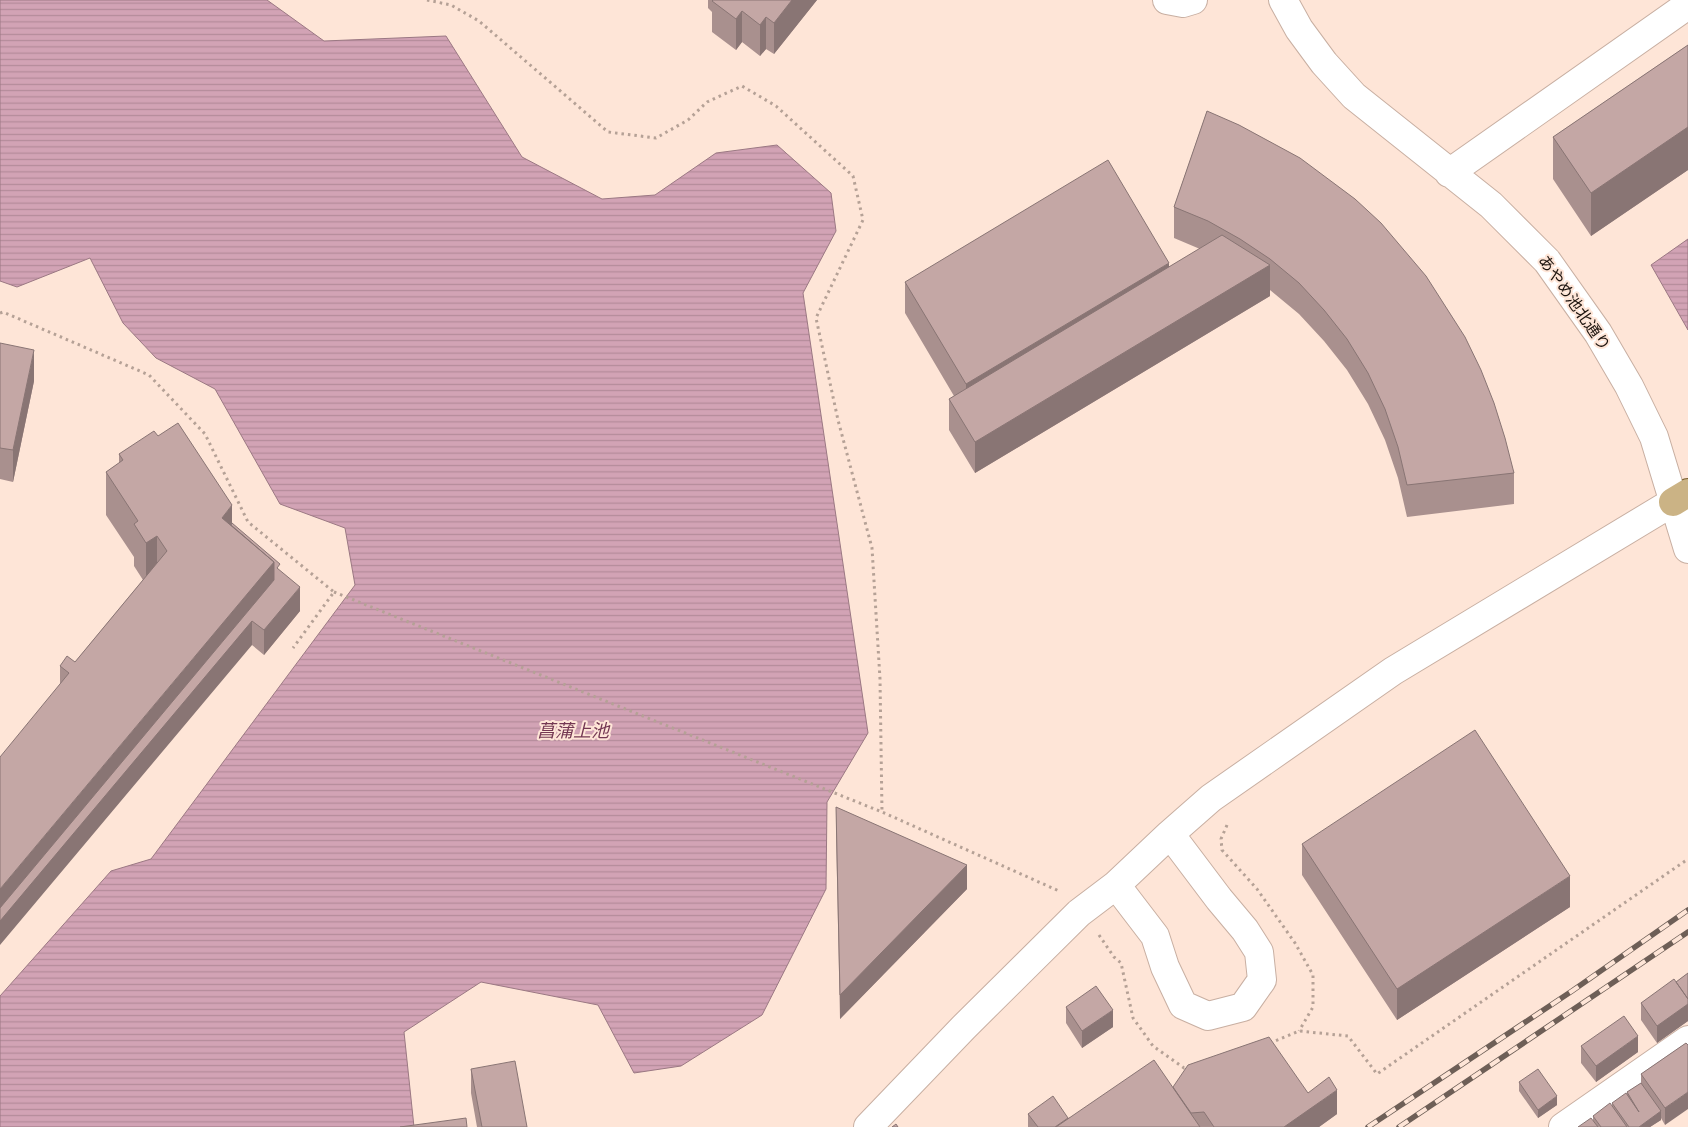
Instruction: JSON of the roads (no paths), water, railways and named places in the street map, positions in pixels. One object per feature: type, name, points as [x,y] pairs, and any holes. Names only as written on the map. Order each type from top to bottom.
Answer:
[{"type":"street","points":[[1167,0],[1183,3],[1193,0]]},
{"type":"street","name":"あやめ池北通り","points":[[1284,0],[1299,29],[1324,63],[1354,96],[1491,205],[1547,261],[1598,333],[1629,386],[1654,437],[1681,497],[1688,549]]},
{"type":"street","points":[[1449,173],[1688,5]]},
{"type":"street","points":[[868,1127],[964,1027],[1072,920],[1116,885],[1211,798],[1393,671],[1681,497]]},
{"type":"street","points":[[1116,885],[1155,936],[1165,967],[1183,1005],[1208,1016],[1243,1007],[1262,980],[1259,952],[1245,930],[1170,834]]},
{"type":"street","points":[[1562,1127],[1688,1040]]},
{"type":"water","name":"菖蒲上池","points":[[0,0],[267,0],[324,41],[446,36],[522,157],[602,199],[655,195],[716,153],[777,145],[831,193],[836,231],[803,293],[868,733],[827,802],[826,889],[762,1015],[681,1066],[634,1073],[598,1005],[481,982],[404,1032],[414,1127],[0,1127],[0,996],[111,871],[151,859],[355,585],[345,528],[280,504],[215,389],[156,358],[123,323],[90,258],[17,287],[0,281]]},
{"type":"water","points":[[1688,239],[1688,330],[1651,265]]},
{"type":"railway","points":[[1368,1127],[1572,991],[1688,910]]},
{"type":"railway","points":[[1399,1127],[1688,932]]}]
